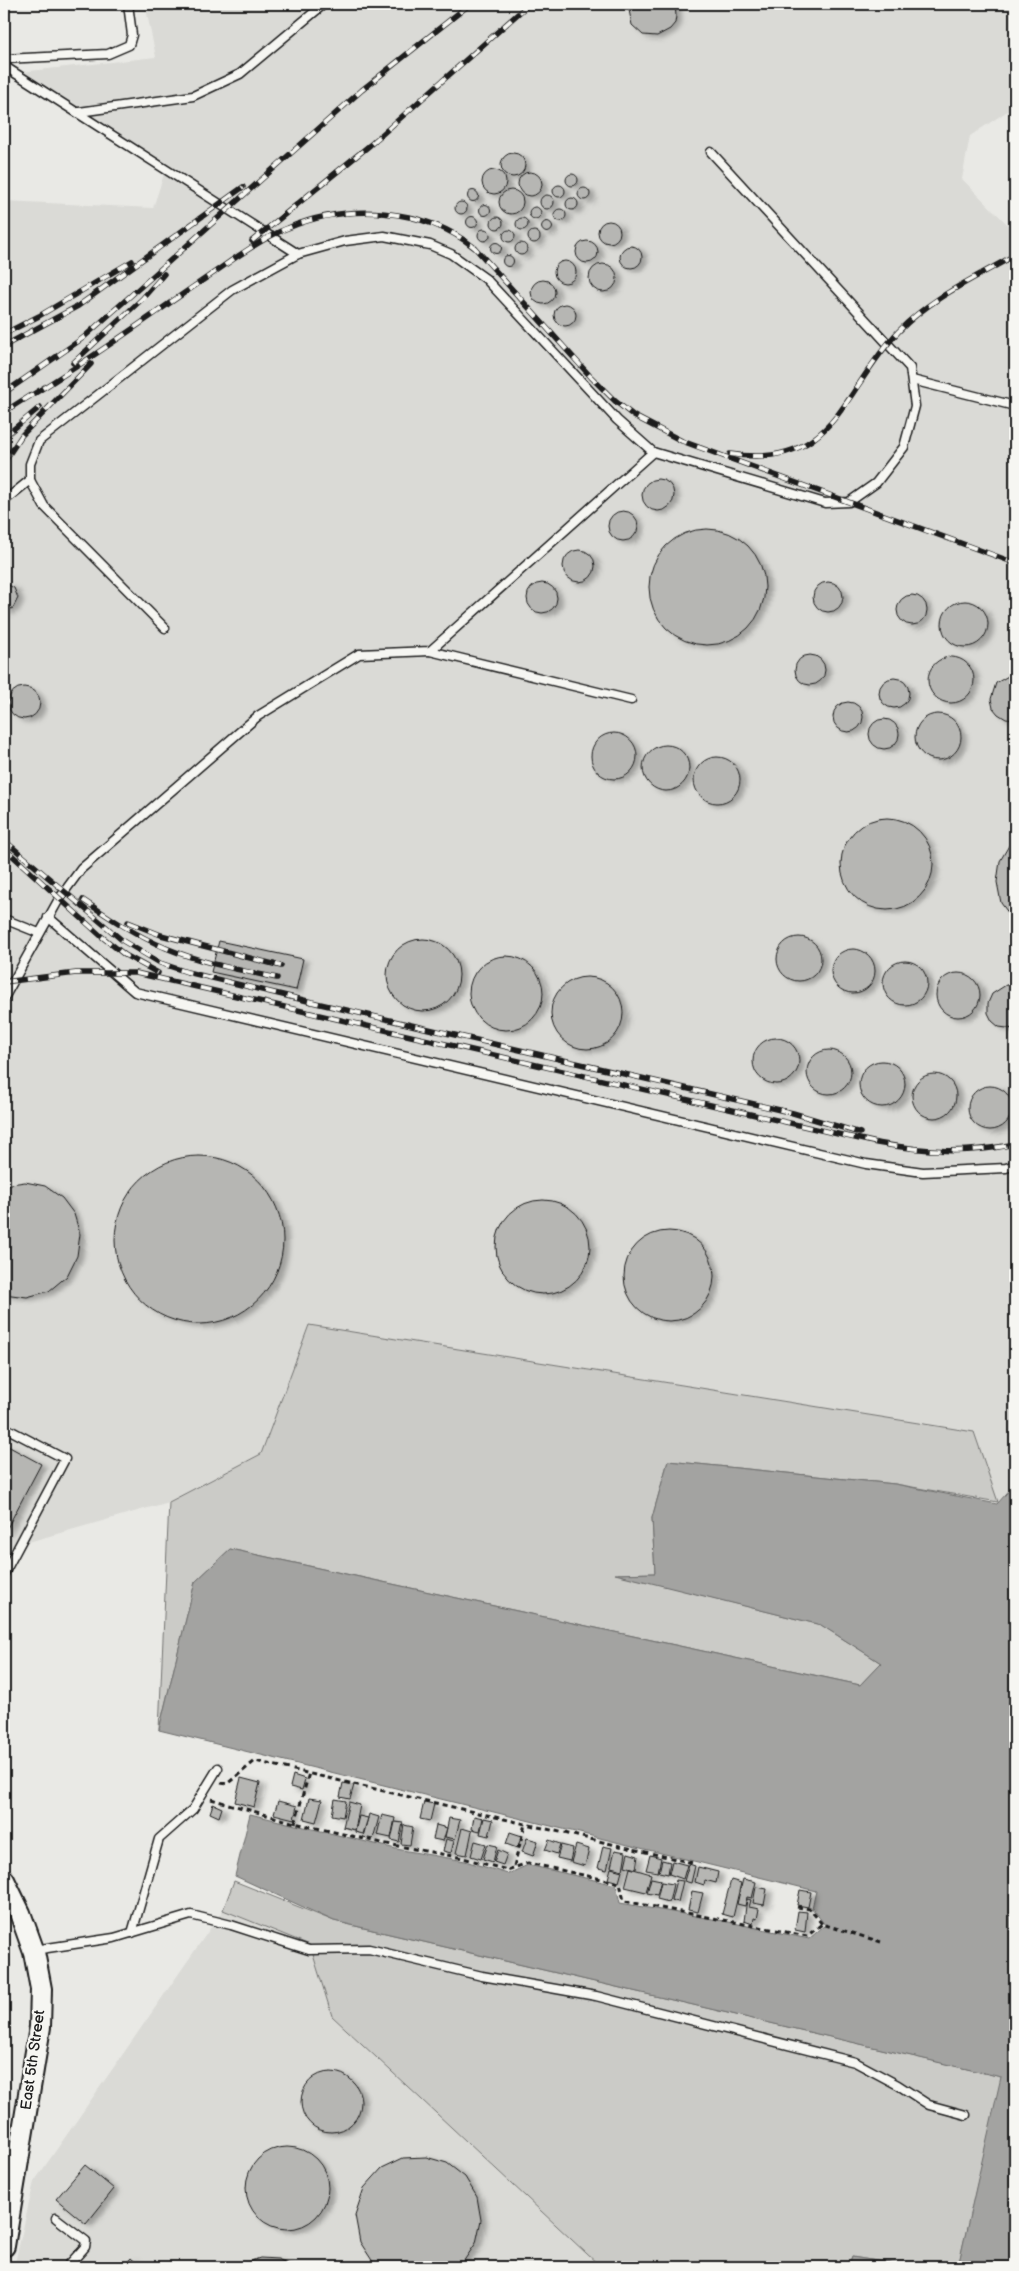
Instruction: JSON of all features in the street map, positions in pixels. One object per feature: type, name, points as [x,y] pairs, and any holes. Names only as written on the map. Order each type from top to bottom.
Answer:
[{"type":"street","name":"East 5th Street","points":[[4,1880],[20,1913],[34,1950],[41,1989],[40,2027],[5,2224],[4,2246]]},
{"type":"lane","points":[[4,59],[108,54],[129,45],[132,35],[128,4]]},
{"type":"lane","points":[[79,112],[193,96],[240,74],[324,4]]},
{"type":"lane","points":[[4,66],[79,112],[298,254]]},
{"type":"lane","points":[[165,628],[44,506],[30,480],[30,464],[39,441],[232,290],[298,254],[344,241],[384,236],[430,245],[451,254],[486,279],[617,420],[653,452],[825,503],[849,502],[876,483],[904,447],[915,406],[910,368],[711,152]]},
{"type":"lane","points":[[912,380],[1015,406]]},
{"type":"lane","points":[[430,651],[653,452]]},
{"type":"lane","points":[[4,501],[30,480]]},
{"type":"lane","points":[[4,998],[48,917],[66,888],[81,870],[258,716],[359,654],[430,651],[631,700]]},
{"type":"lane","points":[[48,917],[135,992],[866,1164],[923,1172],[1006,1168],[1015,1165]]},
{"type":"lane","points":[[4,919],[39,933]]},
{"type":"lane","points":[[4,1428],[65,1459],[4,1574]]},
{"type":"lane","points":[[132,1933],[159,1838],[192,1809],[218,1768]]},
{"type":"lane","points":[[34,1950],[114,1938],[192,1915],[231,1924],[309,1950],[368,1949],[482,1976],[596,1996],[855,2062],[898,2085],[929,2106],[966,2115]]},
{"type":"lane","points":[[56,2218],[86,2241],[85,2247],[67,2267]]},
{"type":"path","points":[[211,1780],[227,1784],[255,1761],[309,1772],[693,1863]]},
{"type":"path","points":[[295,1823],[309,1772]]},
{"type":"path","points":[[200,1796],[295,1823],[382,1843],[463,1858],[507,1870],[514,1866],[528,1863],[620,1884],[624,1901],[807,1936],[822,1924]]},
{"type":"path","points":[[514,1866],[525,1824]]},
{"type":"path","points":[[796,1907],[810,1909],[822,1924],[881,1942]]},
{"type":"shaded area","points":[[145,4],[1015,4],[1015,106],[970,136],[962,179],[1015,232],[1015,1484],[997,1504],[974,1432],[309,1325],[261,1454],[169,1502],[4,1549],[4,201],[153,208],[167,165],[21,72],[156,57]]},
{"type":"shaded area","points":[[309,1325],[974,1432],[998,1502],[895,1484],[668,1461],[652,1518],[655,1573],[618,1574],[821,1625],[881,1663],[860,1685],[230,1549],[195,1582],[159,1730],[169,1502],[261,1454]]},
{"type":"shaded area","points":[[668,1461],[895,1484],[997,1504],[1015,1484],[1015,2267],[958,2267],[1001,2077],[334,1921],[235,1876],[250,1814],[396,1849],[465,1861],[508,1874],[528,1865],[616,1885],[620,1903],[724,1921],[809,1939],[825,1925],[812,1908],[816,1891],[159,1730],[195,1582],[230,1549],[860,1685],[881,1663],[821,1625],[615,1574],[655,1573],[652,1518]]},
{"type":"shaded area","points":[[234,1881],[334,1921],[1002,2077],[958,2267],[914,2267],[852,2257],[848,2267],[601,2267],[332,2016],[310,1945],[223,1910]]},
{"type":"shaded area","points":[[223,1910],[310,1945],[332,2016],[601,2267],[14,2267],[34,2182]]},
{"type":"shaded area","points":[[852,2257],[914,2267],[849,2267]]},
{"type":"building","points":[[631,4],[675,4],[675,23],[670,29],[657,36],[643,35],[632,25],[629,10]]},
{"type":"building","points":[[513,153],[518,154],[524,160],[524,170],[518,176],[513,177],[508,176],[502,170],[501,165],[502,160],[508,154]]},
{"type":"building","points":[[494,170],[499,171],[505,177],[505,187],[499,193],[494,194],[489,193],[483,187],[482,182],[483,177],[489,171]]},
{"type":"building","points":[[530,172],[535,173],[541,179],[541,189],[535,195],[530,196],[525,195],[519,189],[518,184],[519,179],[525,173]]},
{"type":"building","points":[[570,174],[574,174],[578,180],[574,186],[570,186],[566,182],[566,178]]},
{"type":"building","points":[[557,185],[561,185],[565,191],[561,197],[557,197],[553,193],[553,189]]},
{"type":"building","points":[[582,188],[586,188],[590,194],[586,200],[582,200],[578,196],[578,192]]},
{"type":"building","points":[[511,190],[516,191],[522,197],[522,207],[516,213],[511,214],[506,213],[500,207],[499,202],[500,197],[506,191]]},
{"type":"building","points":[[471,191],[475,191],[478,196],[477,200],[471,201],[468,198],[468,194]]},
{"type":"building","points":[[547,195],[552,197],[554,202],[552,207],[547,209],[542,207],[540,202],[542,197]]},
{"type":"building","points":[[570,198],[574,198],[578,204],[574,210],[570,210],[566,206],[566,202]]},
{"type":"building","points":[[459,202],[463,202],[467,208],[463,214],[459,214],[455,210],[455,206]]},
{"type":"building","points":[[485,204],[491,210],[485,216],[479,210]]},
{"type":"building","points":[[537,207],[540,208],[540,218],[533,219],[530,218],[529,211],[530,208]]},
{"type":"building","points":[[560,209],[566,215],[560,221],[554,215]]},
{"type":"building","points":[[472,216],[478,222],[472,228],[466,222]]},
{"type":"building","points":[[495,217],[499,217],[503,223],[499,229],[495,229],[491,225],[491,221]]},
{"type":"building","points":[[520,218],[524,218],[528,224],[524,230],[520,230],[516,226],[516,222]]},
{"type":"building","points":[[547,221],[553,227],[547,233],[541,227]]},
{"type":"building","points":[[609,221],[617,224],[620,232],[617,240],[609,243],[601,240],[598,232],[601,224]]},
{"type":"building","points":[[482,229],[486,229],[490,235],[486,241],[482,241],[478,237],[478,233]]},
{"type":"building","points":[[507,230],[511,230],[515,236],[511,242],[507,242],[503,238],[503,234]]},
{"type":"building","points":[[532,231],[536,231],[540,237],[536,243],[532,243],[528,239],[528,235]]},
{"type":"building","points":[[587,241],[595,244],[598,252],[595,260],[587,263],[579,260],[576,252],[579,244]]},
{"type":"building","points":[[496,242],[502,248],[496,254],[490,248]]},
{"type":"building","points":[[519,243],[523,243],[527,249],[523,255],[519,255],[515,251],[515,247]]},
{"type":"building","points":[[627,246],[635,246],[642,253],[642,261],[635,268],[627,268],[620,261],[620,253]]},
{"type":"building","points":[[508,255],[514,261],[508,267],[502,261]]},
{"type":"building","points":[[561,261],[569,261],[576,268],[576,276],[569,283],[561,283],[554,276],[554,268]]},
{"type":"building","points":[[603,264],[613,268],[617,278],[613,288],[603,292],[593,288],[589,278],[593,268]]},
{"type":"building","points":[[543,280],[551,284],[555,292],[551,300],[543,304],[535,300],[531,292],[535,284]]},
{"type":"building","points":[[565,304],[573,307],[576,315],[573,323],[565,326],[557,323],[554,315],[557,307]]},
{"type":"building","points":[[658,479],[669,484],[674,495],[669,506],[658,511],[647,506],[642,495],[647,484]]},
{"type":"building","points":[[623,511],[634,515],[638,526],[634,537],[623,541],[612,537],[608,526],[612,515]]},
{"type":"building","points":[[707,529],[729,533],[748,546],[761,565],[765,587],[761,609],[748,628],[729,641],[707,645],[685,641],[666,628],[653,609],[649,587],[653,565],[666,546],[685,533]]},
{"type":"building","points":[[579,550],[585,551],[590,555],[594,560],[594,572],[590,577],[585,581],[579,582],[573,581],[568,577],[564,572],[563,566],[564,560],[568,555],[573,551]]},
{"type":"building","points":[[828,582],[839,586],[843,597],[839,608],[828,612],[817,608],[813,597],[817,586]]},
{"type":"building","points":[[4,583],[14,588],[18,598],[13,608],[4,612]]},
{"type":"building","points":[[542,583],[553,587],[557,598],[553,609],[542,613],[531,609],[527,598],[531,587]]},
{"type":"building","points":[[912,595],[923,599],[927,610],[923,621],[912,625],[901,621],[897,610],[901,599]]},
{"type":"building","points":[[965,601],[978,605],[984,611],[988,624],[984,637],[978,643],[965,647],[952,643],[946,637],[942,624],[946,611],[952,605]]},
{"type":"building","points":[[810,655],[821,659],[825,670],[821,681],[810,685],[799,681],[795,670],[799,659]]},
{"type":"building","points":[[951,657],[964,661],[970,667],[974,680],[970,693],[964,699],[951,703],[938,699],[932,693],[928,680],[932,667],[938,661]]},
{"type":"building","points":[[1010,675],[1015,676],[1015,720],[1006,719],[998,714],[993,708],[991,699],[996,683]]},
{"type":"building","points":[[894,678],[905,682],[909,693],[905,704],[894,708],[883,704],[879,693],[883,682]]},
{"type":"building","points":[[24,687],[36,691],[40,703],[36,715],[24,719],[12,715],[8,703],[12,691]]},
{"type":"building","points":[[848,702],[859,706],[863,717],[859,728],[848,732],[837,728],[833,717],[837,706]]},
{"type":"building","points":[[938,714],[951,718],[957,724],[961,737],[957,750],[951,756],[938,760],[925,756],[919,750],[915,737],[919,724],[925,718]]},
{"type":"building","points":[[884,719],[895,723],[899,734],[895,745],[884,749],[873,745],[869,734],[873,723]]},
{"type":"building","points":[[609,733],[619,733],[633,743],[637,756],[633,769],[627,775],[619,779],[609,779],[595,769],[591,761],[591,751],[601,737]]},
{"type":"building","points":[[661,745],[671,745],[685,755],[689,768],[685,781],[679,787],[671,791],[661,791],[647,781],[643,773],[643,763],[653,749]]},
{"type":"building","points":[[712,757],[722,757],[736,767],[740,780],[736,793],[730,799],[722,803],[712,803],[698,793],[694,785],[694,775],[704,761]]},
{"type":"building","points":[[887,818],[896,819],[913,826],[925,838],[932,855],[932,873],[925,890],[913,902],[896,909],[887,910],[878,909],[861,902],[849,890],[842,873],[841,864],[842,855],[849,838],[861,826],[878,819]]},
{"type":"building","points":[[1015,839],[1015,922],[1001,903],[997,882],[1000,861],[1011,842]]},
{"type":"building","points":[[803,937],[815,943],[820,950],[820,968],[815,975],[808,980],[795,981],[787,978],[780,971],[777,955],[780,947],[787,940]]},
{"type":"building","points":[[423,939],[443,945],[453,955],[459,975],[453,995],[443,1005],[423,1011],[403,1005],[393,995],[387,975],[393,955],[403,945]]},
{"type":"building","points":[[219,941],[303,959],[296,990],[211,972]]},
{"type":"building","points":[[849,949],[857,949],[869,955],[875,971],[869,987],[857,993],[849,993],[837,987],[831,975],[831,967],[837,955]]},
{"type":"building","points":[[506,956],[520,959],[532,967],[540,979],[543,993],[540,1007],[532,1019],[520,1027],[506,1030],[492,1027],[480,1019],[472,1007],[469,993],[472,979],[480,967],[492,959]]},
{"type":"building","points":[[905,961],[917,965],[923,971],[927,983],[923,995],[917,1001],[905,1005],[893,1001],[887,995],[883,983],[887,971],[893,965]]},
{"type":"building","points":[[958,973],[970,977],[976,983],[980,995],[976,1007],[970,1013],[958,1017],[946,1013],[940,1007],[936,995],[940,983],[946,977]]},
{"type":"building","points":[[587,977],[601,980],[613,987],[620,999],[623,1013],[620,1027],[613,1039],[601,1046],[587,1049],[573,1046],[561,1039],[554,1027],[551,1013],[554,999],[561,987],[573,980]]},
{"type":"building","points":[[1006,985],[1015,986],[1015,1029],[999,1027],[992,1021],[988,1013],[988,1003],[992,994]]},
{"type":"building","points":[[772,1038],[780,1038],[789,1042],[795,1048],[799,1061],[795,1074],[789,1080],[780,1084],[772,1084],[763,1080],[757,1074],[753,1065],[753,1057],[757,1048],[763,1042]]},
{"type":"building","points":[[829,1050],[845,1056],[851,1072],[845,1088],[829,1094],[813,1088],[807,1072],[813,1056]]},
{"type":"building","points":[[882,1061],[895,1065],[901,1071],[905,1084],[901,1097],[895,1103],[882,1107],[869,1103],[863,1097],[859,1084],[863,1071],[869,1065]]},
{"type":"building","points":[[934,1074],[946,1078],[952,1084],[956,1096],[952,1108],[946,1114],[934,1118],[922,1114],[916,1108],[912,1096],[916,1084],[922,1078]]},
{"type":"building","points":[[994,1086],[1006,1092],[1011,1099],[1011,1117],[1006,1124],[999,1129],[986,1130],[978,1127],[971,1120],[968,1104],[971,1096],[978,1089]]},
{"type":"building","points":[[207,1156],[231,1162],[259,1180],[269,1193],[280,1215],[283,1240],[280,1265],[269,1287],[259,1300],[246,1310],[224,1321],[191,1324],[174,1321],[159,1314],[145,1305],[134,1294],[118,1265],[115,1232],[118,1215],[125,1200],[134,1186],[145,1175],[174,1159]]},
{"type":"building","points":[[25,1182],[45,1186],[62,1198],[74,1214],[80,1234],[77,1256],[67,1276],[49,1291],[27,1297],[4,1294],[4,1185]]},
{"type":"building","points":[[543,1200],[561,1203],[576,1214],[587,1229],[590,1247],[587,1265],[576,1280],[561,1291],[543,1294],[525,1291],[510,1280],[499,1265],[496,1247],[499,1229],[510,1214],[525,1203]]},
{"type":"building","points":[[660,1231],[678,1231],[694,1238],[707,1251],[714,1267],[714,1285],[707,1301],[694,1314],[678,1321],[660,1321],[644,1314],[631,1301],[624,1285],[624,1267],[631,1251],[644,1238]]},
{"type":"building","points":[[4,1444],[41,1464],[4,1534]]},
{"type":"building","points":[[293,1775],[305,1779],[302,1790],[290,1787]]},
{"type":"building","points":[[241,1778],[260,1783],[254,1807],[235,1802]]},
{"type":"building","points":[[343,1783],[354,1785],[350,1799],[340,1797]]},
{"type":"building","points":[[309,1798],[322,1800],[316,1822],[304,1819]]},
{"type":"building","points":[[335,1799],[346,1801],[343,1817],[332,1815]]},
{"type":"building","points":[[278,1801],[297,1806],[294,1819],[274,1814]]},
{"type":"building","points":[[349,1802],[360,1805],[355,1830],[343,1827]]},
{"type":"building","points":[[424,1802],[434,1804],[430,1821],[420,1819]]},
{"type":"building","points":[[213,1804],[222,1808],[219,1817],[210,1813]]},
{"type":"building","points":[[369,1814],[379,1817],[373,1839],[363,1837]]},
{"type":"building","points":[[382,1815],[395,1818],[391,1838],[377,1835]]},
{"type":"building","points":[[359,1816],[368,1818],[363,1834],[355,1832]]},
{"type":"building","points":[[474,1816],[483,1818],[480,1831],[472,1829]]},
{"type":"building","points":[[449,1818],[460,1820],[455,1839],[445,1837]]},
{"type":"building","points":[[484,1818],[493,1820],[489,1836],[480,1834]]},
{"type":"building","points":[[395,1822],[403,1823],[399,1842],[391,1840]]},
{"type":"building","points":[[404,1825],[413,1827],[410,1845],[401,1844]]},
{"type":"building","points":[[436,1825],[447,1828],[443,1841],[433,1839]]},
{"type":"building","points":[[462,1828],[472,1831],[467,1855],[456,1853]]},
{"type":"building","points":[[510,1832],[522,1836],[517,1848],[506,1844]]},
{"type":"building","points":[[527,1838],[538,1841],[533,1856],[522,1852]]},
{"type":"building","points":[[446,1839],[454,1841],[451,1853],[443,1851]]},
{"type":"building","points":[[549,1840],[560,1844],[557,1854],[545,1850]]},
{"type":"building","points":[[475,1841],[486,1844],[481,1859],[471,1856]]},
{"type":"building","points":[[488,1844],[497,1846],[493,1862],[483,1859]]},
{"type":"building","points":[[561,1845],[573,1848],[570,1861],[557,1858]]},
{"type":"building","points":[[576,1845],[589,1849],[585,1866],[571,1862]]},
{"type":"building","points":[[603,1846],[612,1848],[607,1870],[598,1868]]},
{"type":"building","points":[[498,1850],[507,1854],[503,1865],[494,1862]]},
{"type":"building","points":[[615,1850],[626,1852],[623,1870],[611,1867]]},
{"type":"building","points":[[628,1853],[638,1856],[636,1869],[625,1866]]},
{"type":"building","points":[[650,1855],[661,1858],[658,1872],[646,1870]]},
{"type":"building","points":[[662,1860],[670,1862],[668,1874],[659,1872]]},
{"type":"building","points":[[672,1861],[687,1865],[683,1879],[669,1874]]},
{"type":"building","points":[[689,1864],[695,1866],[691,1883],[684,1881]]},
{"type":"building","points":[[698,1867],[718,1872],[716,1883],[705,1880],[704,1885],[695,1882]]},
{"type":"building","points":[[611,1868],[622,1871],[619,1882],[608,1879]]},
{"type":"building","points":[[630,1868],[651,1874],[646,1892],[625,1887]]},
{"type":"building","points":[[651,1878],[661,1880],[657,1895],[647,1893]]},
{"type":"building","points":[[743,1879],[756,1882],[752,1898],[747,1897],[745,1906],[737,1904]]},
{"type":"building","points":[[676,1880],[683,1881],[678,1902],[671,1900]]},
{"type":"building","points":[[731,1880],[741,1883],[733,1917],[722,1914]]},
{"type":"building","points":[[661,1882],[673,1884],[669,1902],[657,1899]]},
{"type":"building","points":[[756,1887],[767,1889],[764,1905],[753,1903]]},
{"type":"building","points":[[800,1890],[811,1892],[808,1907],[797,1905]]},
{"type":"building","points":[[692,1891],[703,1893],[698,1912],[688,1910]]},
{"type":"building","points":[[747,1899],[751,1900],[749,1907],[759,1909],[757,1919],[754,1918],[753,1924],[744,1921]]},
{"type":"building","points":[[798,1911],[807,1912],[805,1932],[795,1930]]},
{"type":"building","points":[[325,2072],[337,2072],[348,2077],[356,2085],[361,2096],[359,2114],[348,2127],[337,2132],[325,2132],[314,2127],[306,2119],[301,2108],[301,2096],[306,2085],[314,2077]]},
{"type":"building","points":[[287,2147],[303,2150],[316,2159],[325,2172],[328,2188],[325,2204],[316,2217],[303,2226],[287,2229],[271,2226],[258,2217],[249,2204],[246,2188],[249,2172],[258,2159],[271,2150]]},
{"type":"building","points":[[426,2157],[447,2163],[465,2177],[477,2197],[481,2220],[476,2243],[463,2262],[457,2267],[379,2267],[375,2265],[360,2242],[355,2215],[364,2188],[382,2168],[403,2158]]},
{"type":"building","points":[[85,2165],[114,2189],[86,2224],[56,2199]]},
{"type":"building","points":[[131,2258],[141,2267],[123,2267]]},
{"type":"building","points":[[260,2258],[278,2259],[294,2267],[239,2267],[242,2264]]},
{"type":"railway","points":[[4,393],[83,338],[362,90],[470,4]]},
{"type":"railway","points":[[252,241],[370,145],[529,4]]},
{"type":"railway","points":[[4,346],[78,306],[243,187]]},
{"type":"railway","points":[[24,400],[106,347],[235,258],[274,234],[311,220],[335,215],[384,213],[409,217],[433,224],[455,234],[475,248],[591,377],[615,401],[634,416],[682,441],[1015,563]]},
{"type":"railway","points":[[730,454],[765,456],[793,450],[815,438],[848,401],[879,355],[911,320],[954,289],[1015,255]]},
{"type":"railway","points":[[4,334],[39,316],[132,261]]},
{"type":"railway","points":[[73,363],[142,299],[164,274]]},
{"type":"railway","points":[[4,462],[22,435],[91,364]]},
{"type":"railway","points":[[4,412],[29,396]]},
{"type":"railway","points":[[4,437],[40,407]]},
{"type":"railway","points":[[4,840],[123,941],[160,963],[187,972],[316,1003],[793,1113],[860,1133]]},
{"type":"railway","points":[[4,848],[101,936],[125,955],[158,973]]},
{"type":"railway","points":[[83,900],[113,920],[166,948],[207,962],[277,978]]},
{"type":"railway","points":[[128,922],[161,935],[281,966]]},
{"type":"railway","points":[[4,982],[76,973],[136,973],[877,1143],[946,1151],[1015,1144]]}]
